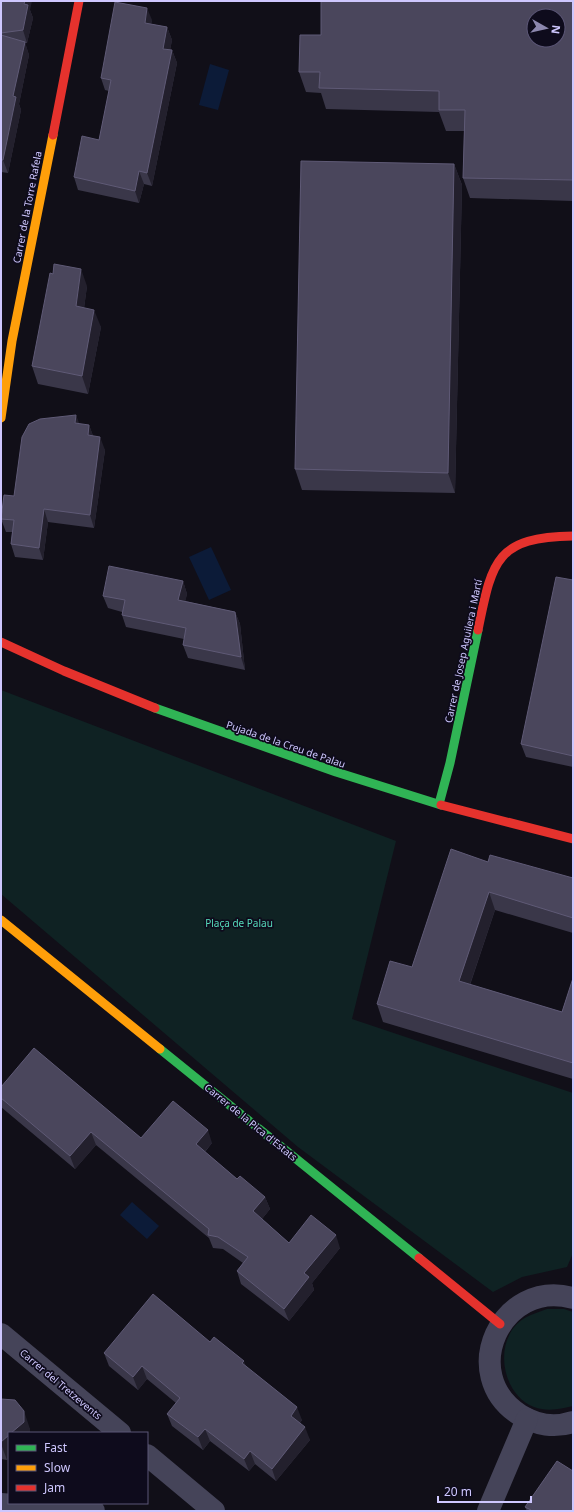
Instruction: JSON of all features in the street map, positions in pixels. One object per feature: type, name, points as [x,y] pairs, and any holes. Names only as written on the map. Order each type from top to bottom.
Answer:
[{"type":"street","name":"Carrer de la Torre Rafela","points":[[1,418],[6,338],[79,1]]},
{"type":"street","name":"Carrer de Josep Aguilera i Martí","points":[[439,804],[450,763],[487,585],[494,567],[514,547],[530,540],[550,536],[573,536]]},
{"type":"street","name":"Pujada de la Creu de Palau","points":[[1,642],[156,710],[368,784],[540,832],[573,839]]},
{"type":"street","name":"Carrer de la Pica d'Estats","points":[[1,920],[500,1324]]},
{"type":"street","points":[[573,1298],[550,1295],[536,1298],[522,1304],[510,1313],[500,1324],[490,1350],[492,1378],[505,1402],[527,1419],[549,1425],[560,1425],[573,1422]]},
{"type":"street","name":"Carrer del Tretzevents","points":[[1,1334],[119,1432]]},
{"type":"street","points":[[488,1511],[527,1419]]},
{"type":"street","points":[[148,1456],[214,1511]]},
{"type":"street","points":[[1,1504],[94,1511]]},
{"type":"green space","name":"Plaça de Palau","points":[[1,690],[396,841],[352,1019],[573,1093],[573,1253],[567,1267],[522,1277],[493,1292],[298,1147],[1,894]]},
{"type":"green space","points":[[547,1309],[564,1309],[573,1312],[573,1406],[554,1410],[539,1409],[523,1401],[509,1382],[505,1370],[504,1357],[510,1334],[517,1324],[535,1313]]},
{"type":"water","points":[[210,64],[229,70],[218,110],[199,105]]},
{"type":"water","points":[[211,547],[231,590],[209,600],[189,557]]},
{"type":"water","points":[[132,1202],[159,1226],[147,1239],[120,1215]]},
{"type":"building","points":[[1,1],[25,1],[24,4],[28,5],[23,30],[1,33]]},
{"type":"building","points":[[321,1],[573,1],[573,180],[463,178],[465,110],[439,110],[439,91],[319,88],[320,72],[299,72],[300,35],[321,35]]},
{"type":"building","points":[[115,2],[147,8],[145,23],[167,27],[163,49],[172,50],[147,173],[139,171],[135,191],[74,177],[82,136],[99,140],[111,80],[101,78]]},
{"type":"building","points":[[1,35],[25,42],[13,96],[16,97],[3,160],[1,160]]},
{"type":"building","points":[[301,161],[454,164],[448,473],[295,469]]},
{"type":"building","points":[[54,264],[81,269],[76,306],[94,310],[82,376],[32,366],[50,273],[53,274]]},
{"type":"building","points":[[76,415],[75,423],[89,425],[88,435],[100,437],[90,515],[44,509],[39,548],[11,544],[14,520],[1,519],[4,495],[14,496],[22,437],[29,424],[40,419]]},
{"type":"building","points":[[109,566],[183,581],[178,600],[235,612],[241,657],[183,645],[186,628],[122,615],[125,600],[103,596]]},
{"type":"building","points":[[556,577],[573,580],[573,756],[521,744]]},
{"type":"building","points":[[451,849],[488,862],[490,855],[573,878],[573,918],[489,892],[459,981],[562,1012],[573,978],[573,1063],[377,1004],[390,961],[412,967]]},
{"type":"building","points":[[34,1048],[141,1138],[173,1101],[208,1130],[196,1144],[237,1179],[240,1176],[265,1197],[253,1211],[289,1243],[311,1215],[336,1235],[304,1273],[309,1277],[284,1309],[237,1271],[248,1257],[218,1237],[208,1235],[209,1229],[91,1132],[70,1156],[1,1098],[1,1087]]},
{"type":"building","points":[[153,1294],[210,1342],[214,1337],[244,1361],[242,1363],[297,1407],[291,1416],[305,1427],[272,1469],[250,1451],[244,1459],[205,1429],[198,1437],[167,1414],[180,1398],[142,1366],[133,1377],[104,1353]]},
{"type":"building","points":[[1,1399],[15,1400],[24,1411],[24,1422],[12,1432],[8,1432],[8,1436],[1,1442]]},
{"type":"building","points":[[557,1461],[573,1471],[573,1511],[530,1511],[531,1510],[525,1507]]},
{"type":"traffic: fast","points":[[439,804],[450,763],[478,630]]},
{"type":"traffic: fast","points":[[155,708],[336,772],[441,805]]},
{"type":"traffic: fast","points":[[160,1049],[419,1258]]},
{"type":"traffic: slow","points":[[1,418],[12,341],[53,135]]},
{"type":"traffic: slow","points":[[1,920],[160,1049]]},
{"type":"traffic: jam","points":[[53,135],[79,1]]},
{"type":"traffic: jam","points":[[478,630],[488,587],[494,571],[502,558],[512,548],[527,542],[547,538],[573,536]]},
{"type":"traffic: jam","points":[[1,642],[64,671],[155,708]]},
{"type":"traffic: jam","points":[[441,805],[573,839]]},
{"type":"traffic: jam","points":[[419,1258],[500,1324]]}]
